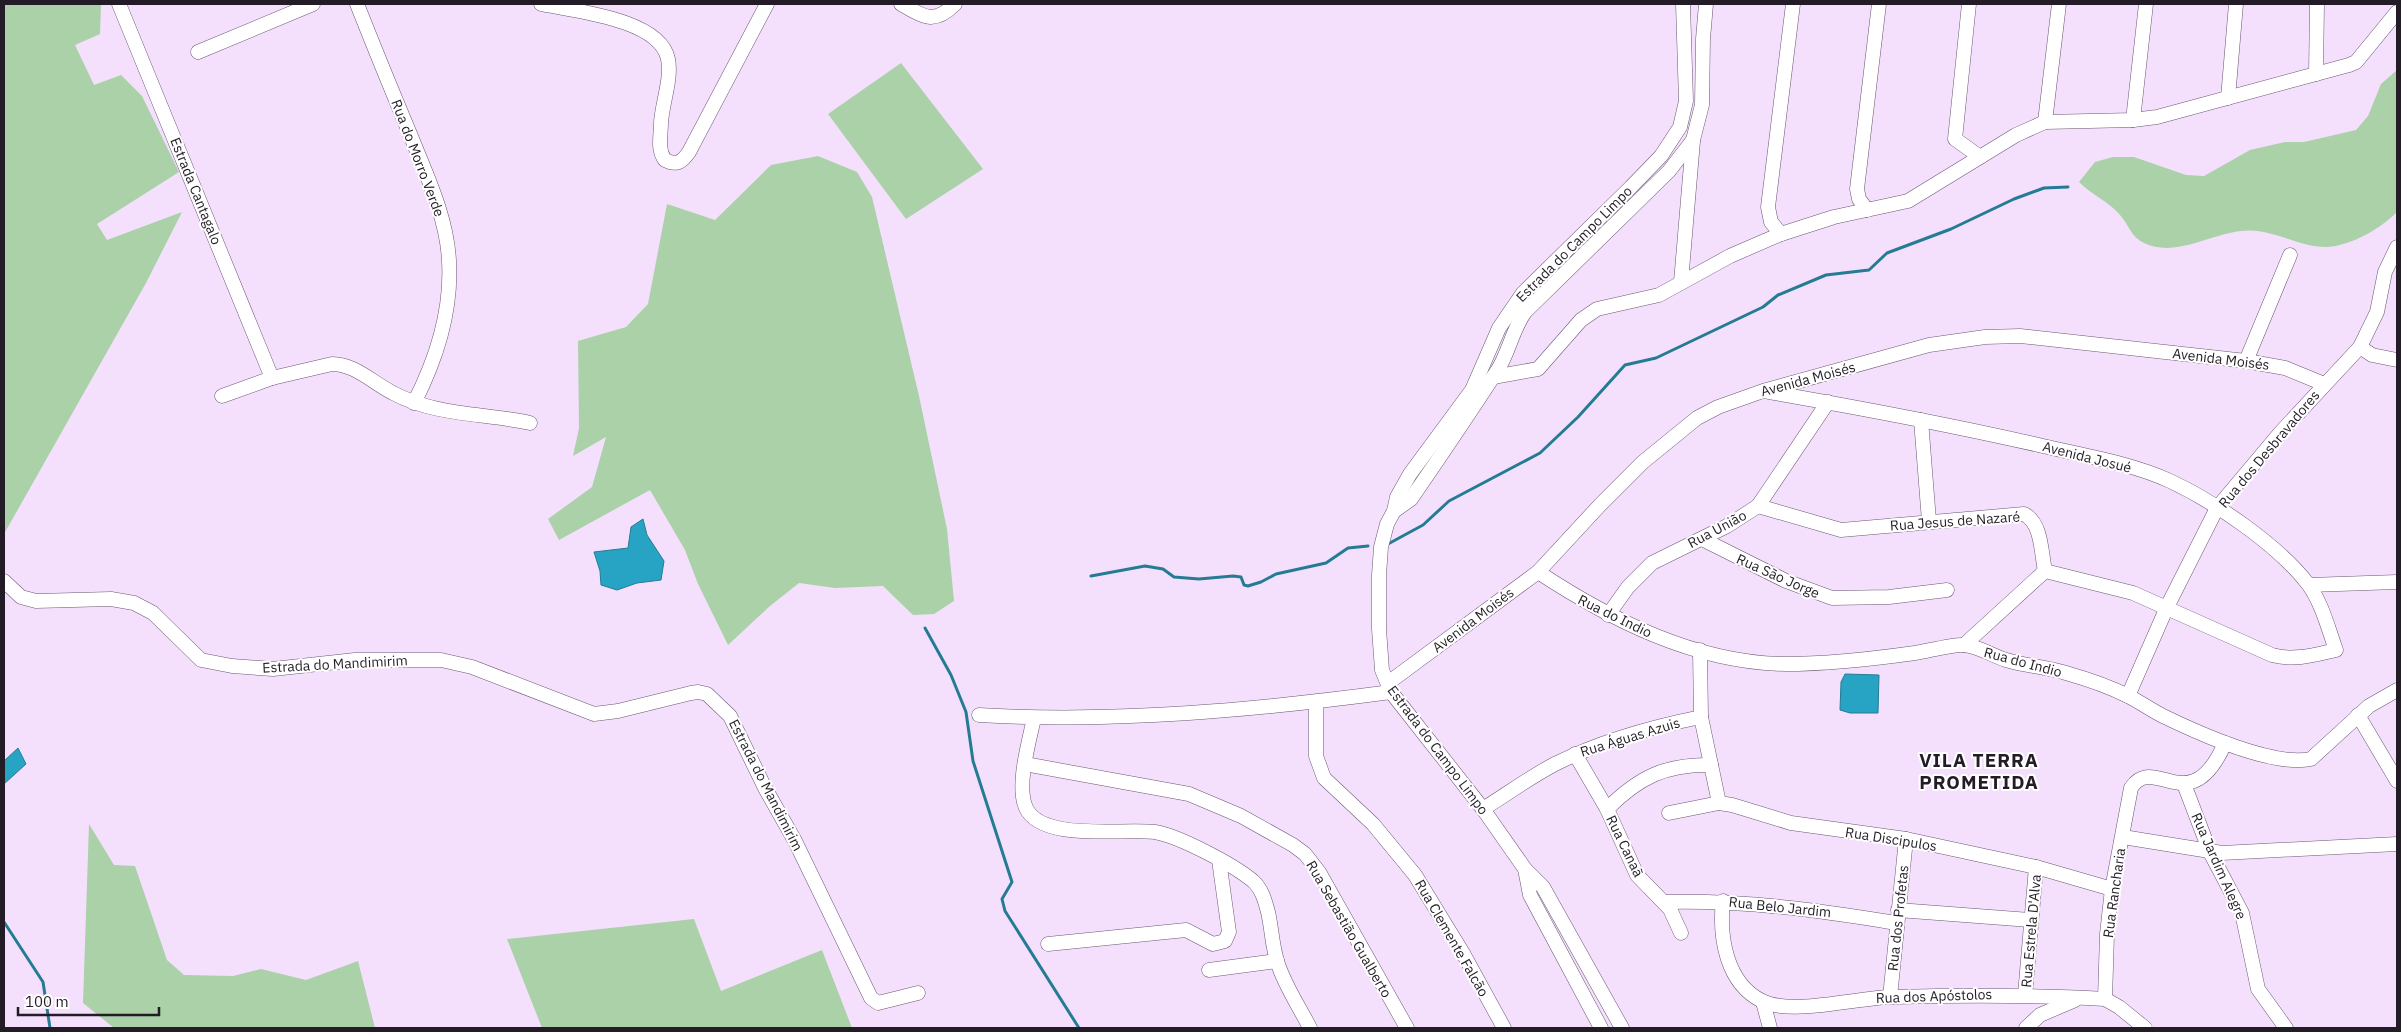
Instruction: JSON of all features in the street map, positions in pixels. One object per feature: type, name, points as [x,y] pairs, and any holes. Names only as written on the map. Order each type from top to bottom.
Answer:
[{"type":"street","name":"Estrada Cantagalo","points":[[119,4],[272,378]]},
{"type":"street","points":[[198,52],[313,4]]},
{"type":"street","name":"Rua do Morro Verde","points":[[356,4],[429,180],[446,240],[449,289],[446,310],[434,356],[414,403]]},
{"type":"street","points":[[541,4],[625,23],[656,38],[664,48],[668,65],[660,149],[665,160],[677,163],[682,162],[689,152],[767,4]]},
{"type":"street","points":[[901,4],[929,18],[941,15],[953,6]]},
{"type":"street","name":"Estrada do Campo Limpo","points":[[1622,1028],[1542,888],[1525,869],[1483,809],[1389,688],[1380,656],[1379,575],[1381,547],[1387,524],[1394,512],[1398,497],[1410,474],[1472,390],[1499,328],[1513,306],[1523,293],[1631,187],[1673,140],[1680,127],[1686,101],[1684,4]]},
{"type":"street","points":[[1681,282],[1693,140],[1702,105],[1702,39],[1706,4]]},
{"type":"street","points":[[1781,234],[1771,222],[1768,207],[1793,4]]},
{"type":"street","points":[[1867,210],[1859,199],[1857,190],[1879,4]]},
{"type":"street","points":[[1969,4],[1955,139],[1980,157]]},
{"type":"street","points":[[2045,122],[2059,4]]},
{"type":"street","points":[[2133,120],[2146,4]]},
{"type":"street","points":[[2228,98],[2236,4]]},
{"type":"street","points":[[2316,74],[2317,4]]},
{"type":"street","points":[[1493,377],[1538,369],[1581,320],[1597,309],[1659,295],[1730,256],[1781,234],[1834,217],[1908,201],[2016,135],[2045,122],[2133,120],[2228,98],[2356,62],[2397,12]]},
{"type":"street","points":[[1394,512],[1410,499],[1485,392],[1526,312],[1669,172],[1693,140]]},
{"type":"street","name":"Rua dos Desbravadores","points":[[2128,696],[2167,607],[2217,508],[2254,462],[2360,347],[2373,321],[2385,272],[2397,247]]},
{"type":"street","points":[[2246,361],[2290,255]]},
{"type":"street","name":"Avenida Moisés","points":[[1389,688],[1538,572],[1600,505],[1669,440],[1697,418],[1718,407],[1763,391],[1929,346],[1985,337],[2020,336],[2246,361],[2284,368],[2324,384]]},
{"type":"street","points":[[2360,347],[2372,355],[2397,360]]},
{"type":"street","points":[[222,396],[272,378],[332,364],[342,364],[414,403],[437,410],[498,416],[530,423]]},
{"type":"street","name":"Avenida Josué","points":[[1763,391],[1981,432],[2135,468],[2170,481],[2217,508],[2284,558],[2309,585],[2322,610],[2336,650],[2299,658],[2285,658],[2262,652],[2167,607]]},
{"type":"street","name":"Rua União","points":[[1608,615],[1633,581],[1652,564],[1727,526],[1758,506],[1828,402]]},
{"type":"street","points":[[1920,420],[1929,521]]},
{"type":"street","name":"Rua Jesus de Nazaré","points":[[1758,506],[1841,530],[2024,514],[2034,522],[2045,571]]},
{"type":"street","name":"Rua São Jorge","points":[[1702,538],[1786,581],[1832,598],[1888,597],[1947,590]]},
{"type":"street","points":[[1964,645],[2045,571],[2133,593],[2167,607]]},
{"type":"street","name":"Rua do Indio","points":[[1538,572],[1608,615],[1643,631],[1700,650],[1749,661],[1783,664],[1869,659],[1964,645],[2009,661],[2066,673],[2128,696],[2162,716],[2225,743],[2278,758],[2299,761],[2311,759],[2358,715],[2382,696],[2397,690]]},
{"type":"street","name":"Estrada do Mandimirim","points":[[4,581],[21,597],[36,601],[111,599],[134,603],[153,613],[201,660],[232,666],[273,669],[355,660],[441,660],[472,667],[594,714],[618,712],[691,693],[707,694],[721,705],[739,731],[761,780],[791,833],[871,998],[878,1002],[918,993]]},
{"type":"street","points":[[2309,585],[2397,582]]},
{"type":"street","points":[[1700,650],[1701,717],[1719,803]]},
{"type":"street","points":[[979,715],[1034,718],[1124,718],[1316,702],[1389,688]]},
{"type":"street","name":"Rua Clemente Falcão","points":[[1316,702],[1316,756],[1319,769],[1324,778],[1373,824],[1415,875],[1464,955],[1504,1028]]},
{"type":"street","points":[[2358,715],[2397,781]]},
{"type":"street","name":"Rua Águas Azuis","points":[[1483,809],[1532,776],[1575,754],[1648,729],[1701,717]]},
{"type":"street","points":[[1034,718],[1025,764],[1022,795],[1025,807],[1032,818],[1040,824],[1064,829],[1155,832],[1184,843],[1246,876],[1260,888],[1271,925],[1276,961],[1310,1028]]},
{"type":"street","points":[[2184,784],[2200,779],[2208,772],[2217,762],[2225,743]]},
{"type":"street","name":"Rua Canaã","points":[[1575,754],[1607,809],[1637,875],[1664,902],[1681,933]]},
{"type":"street","name":"Rua Sebastião Gualberto","points":[[1025,764],[1189,794],[1241,816],[1305,854],[1319,872],[1407,1028]]},
{"type":"street","points":[[1607,809],[1633,786],[1659,772],[1675,766],[1711,765]]},
{"type":"street","name":"Rua Rancharia","points":[[2106,1000],[2106,943],[2112,889],[2131,788],[2137,780],[2146,777],[2156,777],[2184,784]]},
{"type":"street","name":"Rua Jardim Alegre","points":[[2184,784],[2210,852],[2242,913],[2258,989],[2286,1028]]},
{"type":"street","name":"Rua Discipulos","points":[[1669,813],[1719,803],[1809,827],[1906,838],[2036,867],[2112,889]]},
{"type":"street","points":[[2123,837],[2210,852],[2243,853],[2397,844]]},
{"type":"street","name":"Rua dos Profetas","points":[[1890,997],[1906,838]]},
{"type":"street","points":[[1048,944],[1186,930],[1213,944],[1225,941],[1229,937],[1229,928],[1219,860]]},
{"type":"street","name":"Rua Estrela D'Alva","points":[[2025,995],[2036,867]]},
{"type":"street","name":"Estrada do Campo Limpo","points":[[1525,869],[1530,894],[1601,1028]]},
{"type":"street","points":[[1723,901],[1722,932],[1730,964],[1740,982],[1751,994],[1763,1002],[1770,1028]]},
{"type":"street","name":"Rua Belo Jardim","points":[[1664,902],[1723,901],[1897,917],[2030,920]]},
{"type":"street","points":[[1209,970],[1276,961]]},
{"type":"street","name":"Rua dos Apóstolos","points":[[1763,1002],[1775,1005],[1813,1005],[1890,997],[2025,995],[2106,1000]]},
{"type":"street","points":[[2026,1028],[2040,1015],[2078,998]]},
{"type":"street","points":[[2106,1000],[2119,1007],[2145,1028]]},
{"type":"green space","points":[[4,4],[101,4],[100,34],[75,45],[94,85],[121,75],[142,96],[179,172],[97,224],[107,240],[182,212],[146,283],[4,534]]},
{"type":"green space","points":[[901,63],[983,169],[906,219],[828,114]]},
{"type":"green space","points":[[2397,70],[2397,212],[2374,230],[2345,244],[2326,247],[2315,246],[2273,234],[2241,231],[2180,247],[2156,247],[2136,238],[2115,210],[2079,182],[2095,162],[2113,157],[2134,157],[2186,175],[2204,176],[2250,150],[2285,142],[2304,142],[2356,130],[2368,116],[2381,84]]},
{"type":"green space","points":[[818,156],[857,172],[872,197],[919,396],[947,529],[954,601],[934,614],[913,615],[883,586],[835,588],[799,583],[770,606],[728,645],[698,584],[685,550],[650,490],[559,540],[548,519],[592,487],[606,437],[573,456],[579,428],[578,341],[626,327],[648,304],[667,204],[715,220],[771,165]]},
{"type":"green space","points":[[89,824],[114,865],[135,866],[167,960],[184,975],[233,976],[261,969],[306,980],[358,961],[375,1028],[114,1028],[83,1003]]},
{"type":"green space","points":[[694,919],[721,991],[822,950],[852,1028],[542,1028],[507,939]]},
{"type":"water","points":[[643,519],[647,535],[664,561],[661,580],[637,583],[617,590],[601,585],[600,571],[594,552],[628,548],[631,527]]},
{"type":"water","points":[[1845,674],[1879,675],[1878,713],[1850,713],[1840,710],[1841,682]]},
{"type":"water","points":[[18,748],[26,764],[4,784],[4,761]]},
{"type":"waterway","points":[[1388,544],[1423,525],[1449,501],[1540,453],[1578,417],[1625,365],[1656,358],[1763,307],[1778,295],[1826,275],[1869,270],[1887,253],[1951,229],[2014,199],[2044,188],[2068,187]]},
{"type":"waterway","points":[[1091,576],[1145,566],[1163,569],[1174,577],[1199,579],[1241,577],[1244,585],[1248,586],[1276,574],[1326,563],[1348,548],[1368,546]]},
{"type":"waterway","points":[[925,628],[951,675],[966,712],[973,761],[1012,882],[1002,899],[1005,911],[1079,1028]]},
{"type":"waterway","points":[[4,922],[43,982],[50,1028]]},
{"type":"district","name":"VILA TERRA PROMETIDA","points":[[1979,771]]}]
